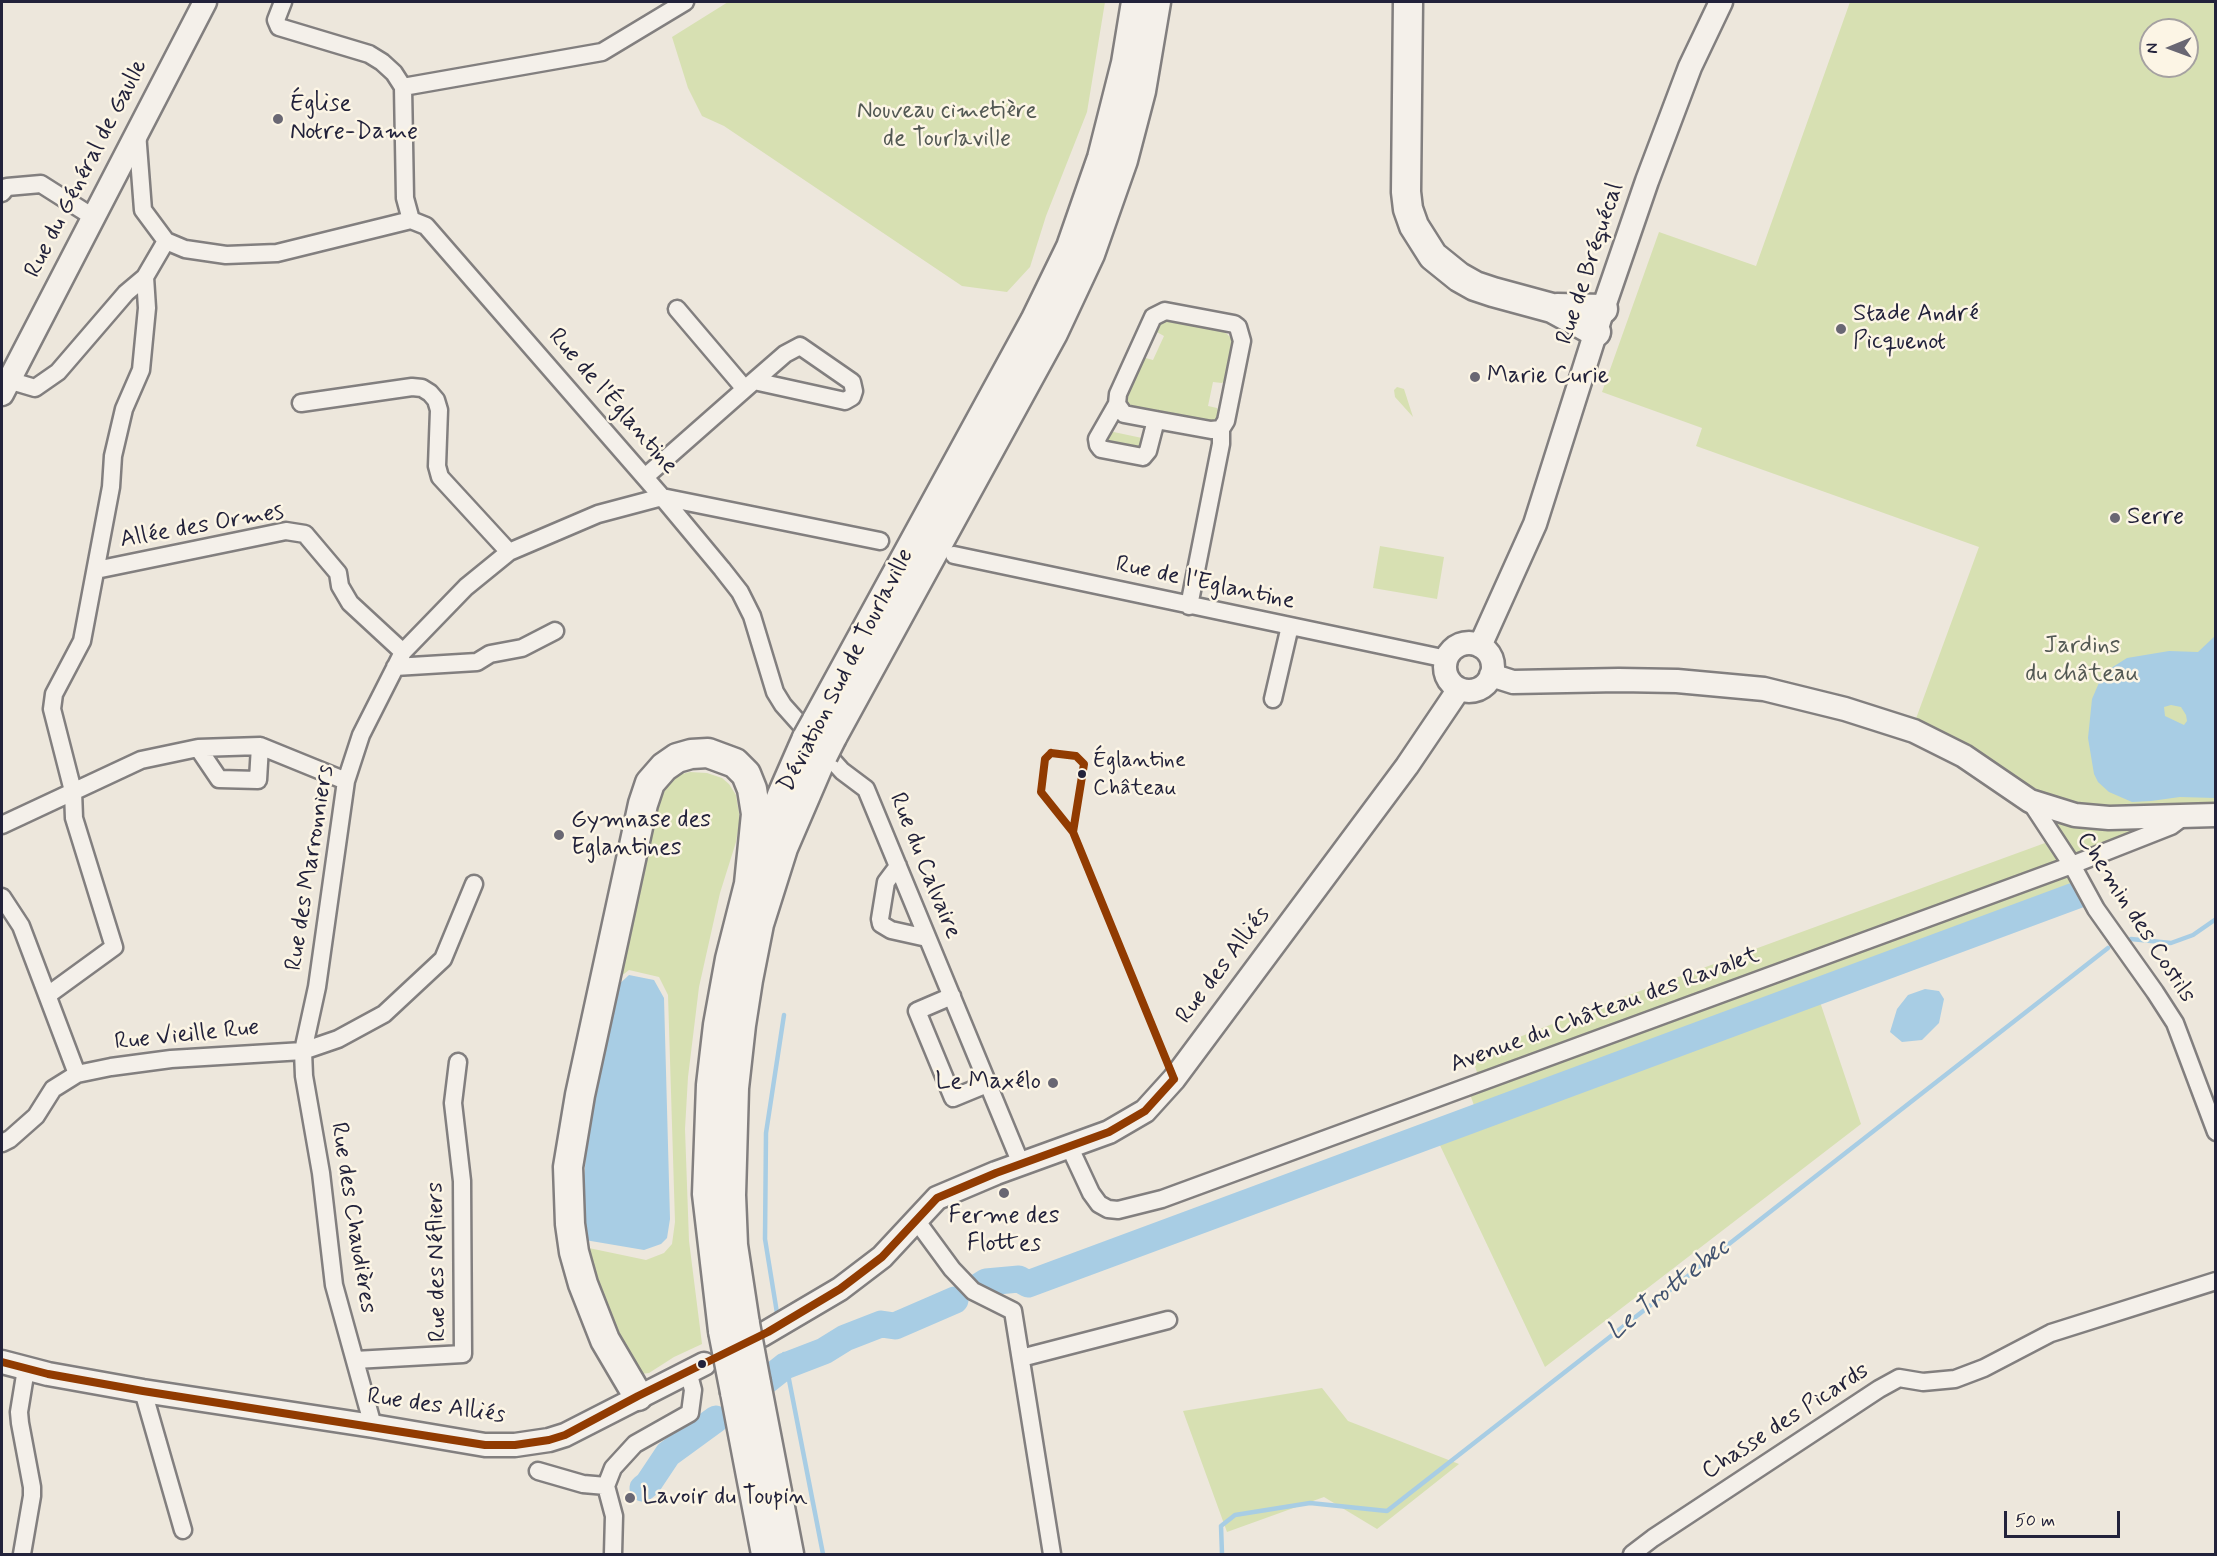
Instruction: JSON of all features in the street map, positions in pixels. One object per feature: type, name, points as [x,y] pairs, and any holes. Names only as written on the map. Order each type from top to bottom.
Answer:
[{"type":"highway","points":[[1115,110],[1115,61],[1122,2]]},
{"type":"highway","name":"Déviation Sud de Tourlaville","points":[[766,1554],[745,1388],[743,1330],[733,1245],[731,1195],[734,1088],[741,1025],[759,924],[819,738],[1071,247],[1102,158],[1115,110],[1126,63],[1136,2]]},
{"type":"highway","points":[[1408,2],[1406,192],[1414,226],[1433,256],[1459,277],[1475,286],[1600,320]]},
{"type":"highway","name":"Déviation Sud de Tourlaville","points":[[743,1330],[707,1194],[711,1085],[718,1025],[730,958],[749,884],[782,795],[819,738],[1053,333],[1090,254],[1123,160],[1142,91],[1157,10]]},
{"type":"highway","points":[[638,1396],[604,1340],[583,1284],[574,1252],[570,1224],[568,1167],[580,1095],[643,804],[650,783],[664,767],[677,758],[708,753],[735,763],[746,774],[752,789],[756,814],[749,884]]},
{"type":"highway","name":"Déviation Sud de Tourlaville","points":[[745,1388],[789,1554]]},
{"type":"street","name":"Rue du Général de Gaulle","points":[[5,387],[205,2]]},
{"type":"street","points":[[137,132],[143,210],[166,241],[185,249],[226,255],[277,253],[419,223],[405,198],[403,87],[388,68],[369,54],[279,27],[276,20],[283,2]]},
{"type":"street","name":"Rue de Bréquécal","points":[[1480,646],[1535,524],[1647,181],[1690,67],[1721,2]]},
{"type":"street","points":[[403,87],[602,52],[678,3]]},
{"type":"street","points":[[2,194],[8,187],[41,184],[93,217]]},
{"type":"street","name":"Rue de l'Églantine","points":[[419,223],[662,497],[880,541]]},
{"type":"street","points":[[5,387],[34,388],[58,372],[126,293],[145,277],[166,241]]},
{"type":"street","points":[[48,995],[114,947],[74,818],[73,791],[52,709],[54,694],[82,641],[111,487],[112,456],[124,409],[141,370],[147,308],[145,277]]},
{"type":"street","points":[[645,477],[750,385],[785,354],[800,346],[852,382],[854,391],[852,397],[845,401],[750,385],[677,309]]},
{"type":"street","points":[[1156,420],[1148,451],[1143,457],[1101,449],[1098,445],[1097,439],[1118,404],[1118,394],[1150,321],[1156,314],[1165,311],[1234,324],[1240,331],[1242,340],[1226,421],[1221,429],[1221,444],[1190,606]]},
{"type":"street","points":[[301,403],[412,387],[422,388],[430,393],[436,400],[439,410],[437,466],[440,477],[509,552]]},
{"type":"street","points":[[1118,404],[1124,414],[1211,430],[1221,429]]},
{"type":"street","name":"Rue des Marronniers","points":[[303,1051],[316,987],[346,781],[361,735],[403,652],[466,587],[509,552],[598,514],[662,497]]},
{"type":"street","name":"Rue du Calvaire","points":[[662,497],[740,592],[752,616],[775,692],[783,705],[842,771],[867,789],[1021,1164]]},
{"type":"street","name":"Allée des Ormes","points":[[96,570],[286,531],[305,534],[338,573],[339,586],[350,603],[403,652]]},
{"type":"street","name":"Rue de l'Eglantine","points":[[954,555],[1447,659]]},
{"type":"street","points":[[1273,699],[1290,626]]},
{"type":"street","points":[[395,667],[477,662],[490,654],[522,648],[555,631]]},
{"type":"street","points":[[1460,645],[1480,646],[1490,655],[1493,668],[1488,682],[1475,690],[1459,689],[1449,680],[1446,673],[1447,659],[1450,653],[1460,645]]},
{"type":"street","points":[[1491,675],[1513,682],[1677,681],[1764,689],[1845,709],[1914,731],[1964,756],[2030,801],[2075,815],[2109,818],[2216,815]]},
{"type":"street","name":"Rue des Alliés","points":[[743,1330],[840,1289],[882,1257],[937,1198],[960,1187],[1109,1132],[1145,1111],[1174,1079],[1407,766],[1459,689]]},
{"type":"street","points":[[198,748],[219,779],[258,780],[260,746]]},
{"type":"street","points":[[2,825],[141,760],[198,748],[260,746],[346,781]]},
{"type":"street","name":"Chemin des Costils","points":[[2030,801],[2072,865],[2096,909],[2175,1023],[2216,1132]]},
{"type":"street","name":"Avenue du Château des Ravalet","points":[[1070,1148],[1091,1193],[1099,1204],[1108,1209],[1131,1208],[1162,1199],[2072,865],[2171,826],[2183,817]]},
{"type":"street","points":[[898,866],[887,878],[879,919],[881,924],[891,930],[927,938]]},
{"type":"street","points":[[303,1051],[338,1039],[384,1014],[443,959],[474,884]]},
{"type":"street","points":[[2,897],[21,926],[78,1074]]},
{"type":"street","points":[[952,996],[917,1011],[953,1098],[987,1084]]},
{"type":"street","name":"Rue Vieille Rue","points":[[2,1143],[10,1139],[36,1116],[53,1089],[78,1074],[171,1059],[303,1051]]},
{"type":"street","name":"Rue des Chaudières","points":[[303,1051],[304,1076],[321,1173],[334,1285],[373,1425]]},
{"type":"street","name":"Rue des Néfliers","points":[[355,1360],[463,1354],[462,1181],[453,1103],[458,1062]]},
{"type":"street","points":[[916,1220],[952,1269],[973,1291],[1013,1311],[1052,1554]]},
{"type":"street","name":"Chasse des Picards","points":[[1632,1554],[1771,1460],[1899,1378],[1923,1382],[1955,1379],[1984,1368],[2051,1333],[2216,1281]]},
{"type":"street","points":[[1021,1358],[1168,1320]]},
{"type":"street","name":"Rue des Alliés","points":[[2,1362],[26,1369],[143,1391],[373,1425],[485,1445],[515,1445],[559,1438],[696,1368]]},
{"type":"street","points":[[613,1554],[614,1516],[606,1486],[613,1468],[634,1444],[690,1413],[696,1368]]},
{"type":"street","points":[[22,1554],[32,1496],[19,1412],[26,1369]]},
{"type":"street","points":[[143,1391],[183,1530]]},
{"type":"street","points":[[538,1471],[583,1484],[606,1486]]},
{"type":"green space","name":"Nouveau cimetière de Tourlaville","points":[[728,2],[1105,2],[1087,112],[1046,216],[1030,267],[1007,292],[962,286],[724,126],[702,116],[688,88],[672,37]]},
{"type":"green space","name":"Jardins du château","points":[[1850,2],[2215,2],[2215,807],[2104,810],[2054,799],[1947,739],[1914,724],[1979,547],[1696,446],[1702,428],[1602,392],[1659,232],[1756,266]]},
{"type":"green space","points":[[1166,320],[1224,331],[1233,340],[1225,381],[1213,382],[1208,406],[1217,408],[1219,412],[1212,424],[1129,407],[1126,401],[1125,395],[1142,357],[1153,360],[1164,336],[1155,331],[1159,322]]},
{"type":"green space","points":[[1397,387],[1404,389],[1413,417],[1395,397],[1394,390]]},
{"type":"green space","points":[[1109,431],[1142,438],[1141,449],[1102,441]]},
{"type":"green space","points":[[1380,546],[1444,557],[1437,599],[1373,588]]},
{"type":"green space","points":[[690,772],[707,773],[722,778],[729,784],[736,795],[740,819],[736,842],[720,893],[699,987],[688,1077],[685,1129],[689,1241],[702,1344],[674,1357],[649,1373],[641,1374],[629,1364],[584,1247],[646,1260],[664,1253],[672,1244],[675,1222],[668,995],[659,977],[629,970],[610,985],[657,791],[673,776]]},
{"type":"green space","points":[[2045,811],[2090,828],[2156,824],[2076,858]]},
{"type":"green space","points":[[2045,843],[2080,894],[1818,996],[1861,1124],[1545,1367],[1437,1139],[1478,1117],[1470,1094],[1483,1088],[1471,1056],[1588,1010]]},
{"type":"green space","points":[[1322,1388],[1348,1421],[1459,1464],[1377,1529],[1324,1497],[1227,1532],[1183,1411]]},
{"type":"water","points":[[2215,636],[2215,798],[2180,797],[2132,802],[2109,792],[2098,782],[2094,774],[2088,738],[2092,699],[2101,678],[2108,670],[2127,658],[2169,651],[2198,652]],"holes":[[[2171,705],[2181,707],[2186,715],[2187,721],[2184,725],[2165,716],[2164,707]]]},
{"type":"water","points":[[629,975],[654,980],[664,998],[670,1219],[667,1238],[661,1244],[644,1250],[585,1240],[582,1203],[587,1143],[615,988]]},
{"type":"water","points":[[1925,989],[1939,991],[1944,999],[1939,1023],[1922,1040],[1902,1042],[1890,1032],[1897,1009],[1908,995]]},
{"type":"waterway","points":[[978,1287],[986,1282],[1019,1279],[1028,1284],[2080,894]]},
{"type":"waterway","name":"Le Trottebec","points":[[2131,939],[2171,943],[2193,935],[2216,919]]},
{"type":"waterway","name":"Le Trottebec","points":[[1222,1554],[1221,1526],[1235,1515],[1310,1503],[1387,1511],[2108,948]]},
{"type":"waterway","points":[[777,1313],[765,1239],[766,1133],[784,1015]]},
{"type":"waterway","points":[[766,1381],[785,1366],[824,1351],[845,1338],[881,1324],[895,1326],[955,1300]]},
{"type":"waterway","points":[[784,1354],[823,1554]]},
{"type":"waterway","points":[[643,1488],[668,1454],[716,1419]]},
{"type":"transit line","points":[[1051,753],[1076,756],[1084,764],[1073,832],[1041,792],[1045,759],[1051,753]]},
{"type":"transit line","points":[[1073,832],[1174,1079],[1129,969],[1073,832]]},
{"type":"transit line","points":[[2,1362],[48,1374],[143,1391],[485,1445],[515,1445],[549,1440],[565,1435],[768,1332],[840,1289],[882,1257],[937,1198],[996,1173],[1109,1132],[1145,1111],[1174,1079]]},
{"type":"place","name":"Église Notre-Dame","points":[[278,119]]},
{"type":"place","name":"Stade André Picquenot","points":[[1841,329]]},
{"type":"place","name":"Marie Curie","points":[[1475,377]]},
{"type":"place","name":"Serre","points":[[2115,518]]},
{"type":"place","name":"Églantine Château","points":[[1082,774]]},
{"type":"place","name":"Gymnase des Eglantines","points":[[559,835]]},
{"type":"place","name":"Le Maxélo","points":[[1053,1083]]},
{"type":"place","name":"Ferme des Flottes","points":[[1004,1193]]},
{"type":"place","name":"Lavoir du Toupin","points":[[630,1498]]}]
